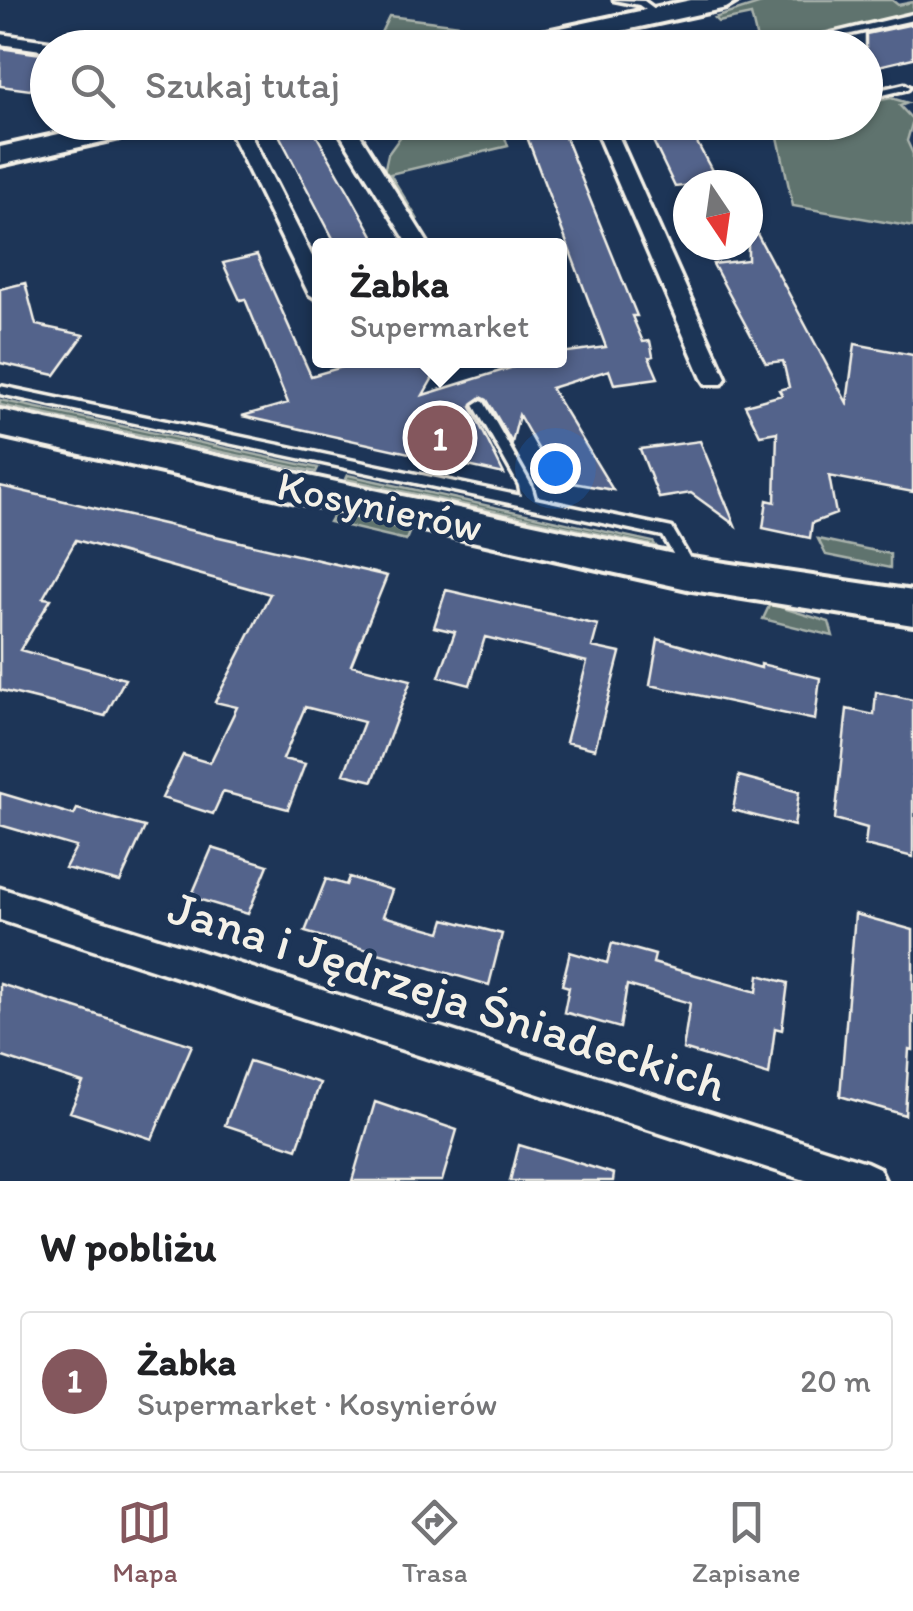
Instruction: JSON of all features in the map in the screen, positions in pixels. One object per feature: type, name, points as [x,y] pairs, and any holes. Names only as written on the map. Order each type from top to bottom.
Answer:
[{"type":"main road","points":[[605,30],[726,0]]},
{"type":"main road","points":[[0,156],[72,140]]},
{"type":"main road","name":"Kosynierów","points":[[0,423],[692,574],[913,608]]},
{"type":"main road","name":"Kosynierów","points":[[760,586],[913,636]]},
{"type":"street","points":[[0,39],[30,43]]},
{"type":"street","points":[[243,140],[312,278]]},
{"type":"street","points":[[353,140],[414,238]]},
{"type":"street","points":[[610,140],[714,378]]},
{"type":"street","name":"Jana i Jędrzeja Śniadeckich","points":[[0,904],[866,1181]]},
{"type":"lane","points":[[618,0],[641,4],[659,14]]},
{"type":"lane","points":[[855,30],[913,17]]},
{"type":"lane","points":[[883,92],[909,86],[913,96]]},
{"type":"lane","points":[[0,390],[666,532],[692,574]]},
{"type":"lane","points":[[480,405],[525,486],[529,504]]},
{"type":"green space","points":[[771,0],[892,0],[898,5],[913,2],[913,13],[838,30],[755,30],[751,15],[718,22],[714,18]]},
{"type":"green space","points":[[389,16],[499,30],[382,30]]},
{"type":"green space","points":[[883,100],[908,103],[900,106],[913,120],[907,141],[913,154],[913,227],[793,206],[779,140],[883,140]]},
{"type":"green space","points":[[398,140],[506,140],[508,146],[390,174],[418,220],[383,177],[388,154]]},
{"type":"green space","points":[[0,400],[318,468],[316,472],[0,405]]},
{"type":"green space","points":[[348,475],[653,542],[656,546],[346,479]]},
{"type":"green space","points":[[338,507],[408,522],[411,528],[406,540],[329,522]]},
{"type":"green space","points":[[818,539],[890,554],[890,568],[826,555]]},
{"type":"green space","points":[[770,604],[829,622],[833,636],[763,619]]},
{"type":"building","points":[[913,24],[913,58],[883,65],[883,30]]},
{"type":"building","points":[[0,48],[30,52],[30,90],[0,86]]},
{"type":"building","points":[[282,140],[319,140],[374,238],[333,238]]},
{"type":"building","points":[[528,140],[566,140],[637,316],[632,316],[643,342],[650,341],[653,356],[649,357],[658,378],[614,384],[609,370],[551,388],[613,490],[556,480],[519,415],[512,443],[487,400],[481,397],[471,407],[504,474],[242,416],[288,403],[245,299],[240,300],[223,263],[257,255],[311,376],[339,368],[438,368],[423,395],[510,368],[567,368],[567,352],[606,347]]},
{"type":"building","points":[[653,140],[696,140],[712,170],[673,170],[673,183]]},
{"type":"building","points":[[763,245],[847,403],[855,344],[913,355],[913,492],[829,476],[836,514],[812,523],[810,538],[763,528],[767,500],[775,502],[777,432],[760,435],[745,405],[782,395],[779,390],[789,387],[783,361],[766,363],[713,264],[763,260]]},
{"type":"building","points":[[25,283],[36,325],[84,335],[55,375],[0,363],[0,289]]},
{"type":"building","points":[[700,441],[735,525],[691,493],[659,498],[640,449]]},
{"type":"building","points":[[0,486],[387,576],[351,665],[411,680],[373,781],[344,774],[364,722],[305,707],[283,759],[305,764],[288,809],[223,792],[213,814],[162,798],[183,755],[210,763],[237,707],[215,702],[270,594],[76,540],[43,598],[51,599],[20,650],[125,679],[105,716],[0,690]]},
{"type":"building","points":[[446,590],[598,625],[592,647],[620,653],[595,749],[566,742],[587,662],[485,637],[470,685],[439,677],[455,632],[434,627]]},
{"type":"building","points":[[658,639],[761,668],[761,664],[820,678],[815,720],[650,685]]},
{"type":"building","points":[[876,692],[913,700],[913,857],[865,845],[867,828],[835,819],[847,709],[874,715]]},
{"type":"building","points":[[739,776],[799,792],[794,826],[733,810]]},
{"type":"building","points":[[0,793],[74,815],[77,809],[145,827],[120,882],[65,868],[76,847],[0,825]]},
{"type":"building","points":[[212,848],[268,865],[248,914],[191,897]]},
{"type":"building","points":[[349,877],[392,890],[383,916],[441,932],[445,919],[502,934],[489,985],[305,932],[326,879],[346,885]]},
{"type":"building","points":[[855,914],[913,930],[913,1050],[909,1049],[905,1115],[840,1096]]},
{"type":"building","points":[[612,943],[655,955],[653,963],[757,992],[759,975],[788,983],[782,1030],[775,1028],[769,1075],[683,1049],[690,1003],[627,985],[620,1028],[564,1012],[569,987],[562,985],[570,952],[607,963]]},
{"type":"building","points":[[0,984],[192,1045],[152,1139],[70,1112],[83,1083],[0,1056]]},
{"type":"building","points":[[249,1061],[320,1083],[297,1149],[225,1125]]},
{"type":"building","points":[[375,1102],[457,1130],[442,1181],[352,1181]]},
{"type":"building","points":[[519,1145],[614,1174],[613,1181],[510,1181]]},
{"type":"place","name":"Żabka","points":[[440,438]]}]
